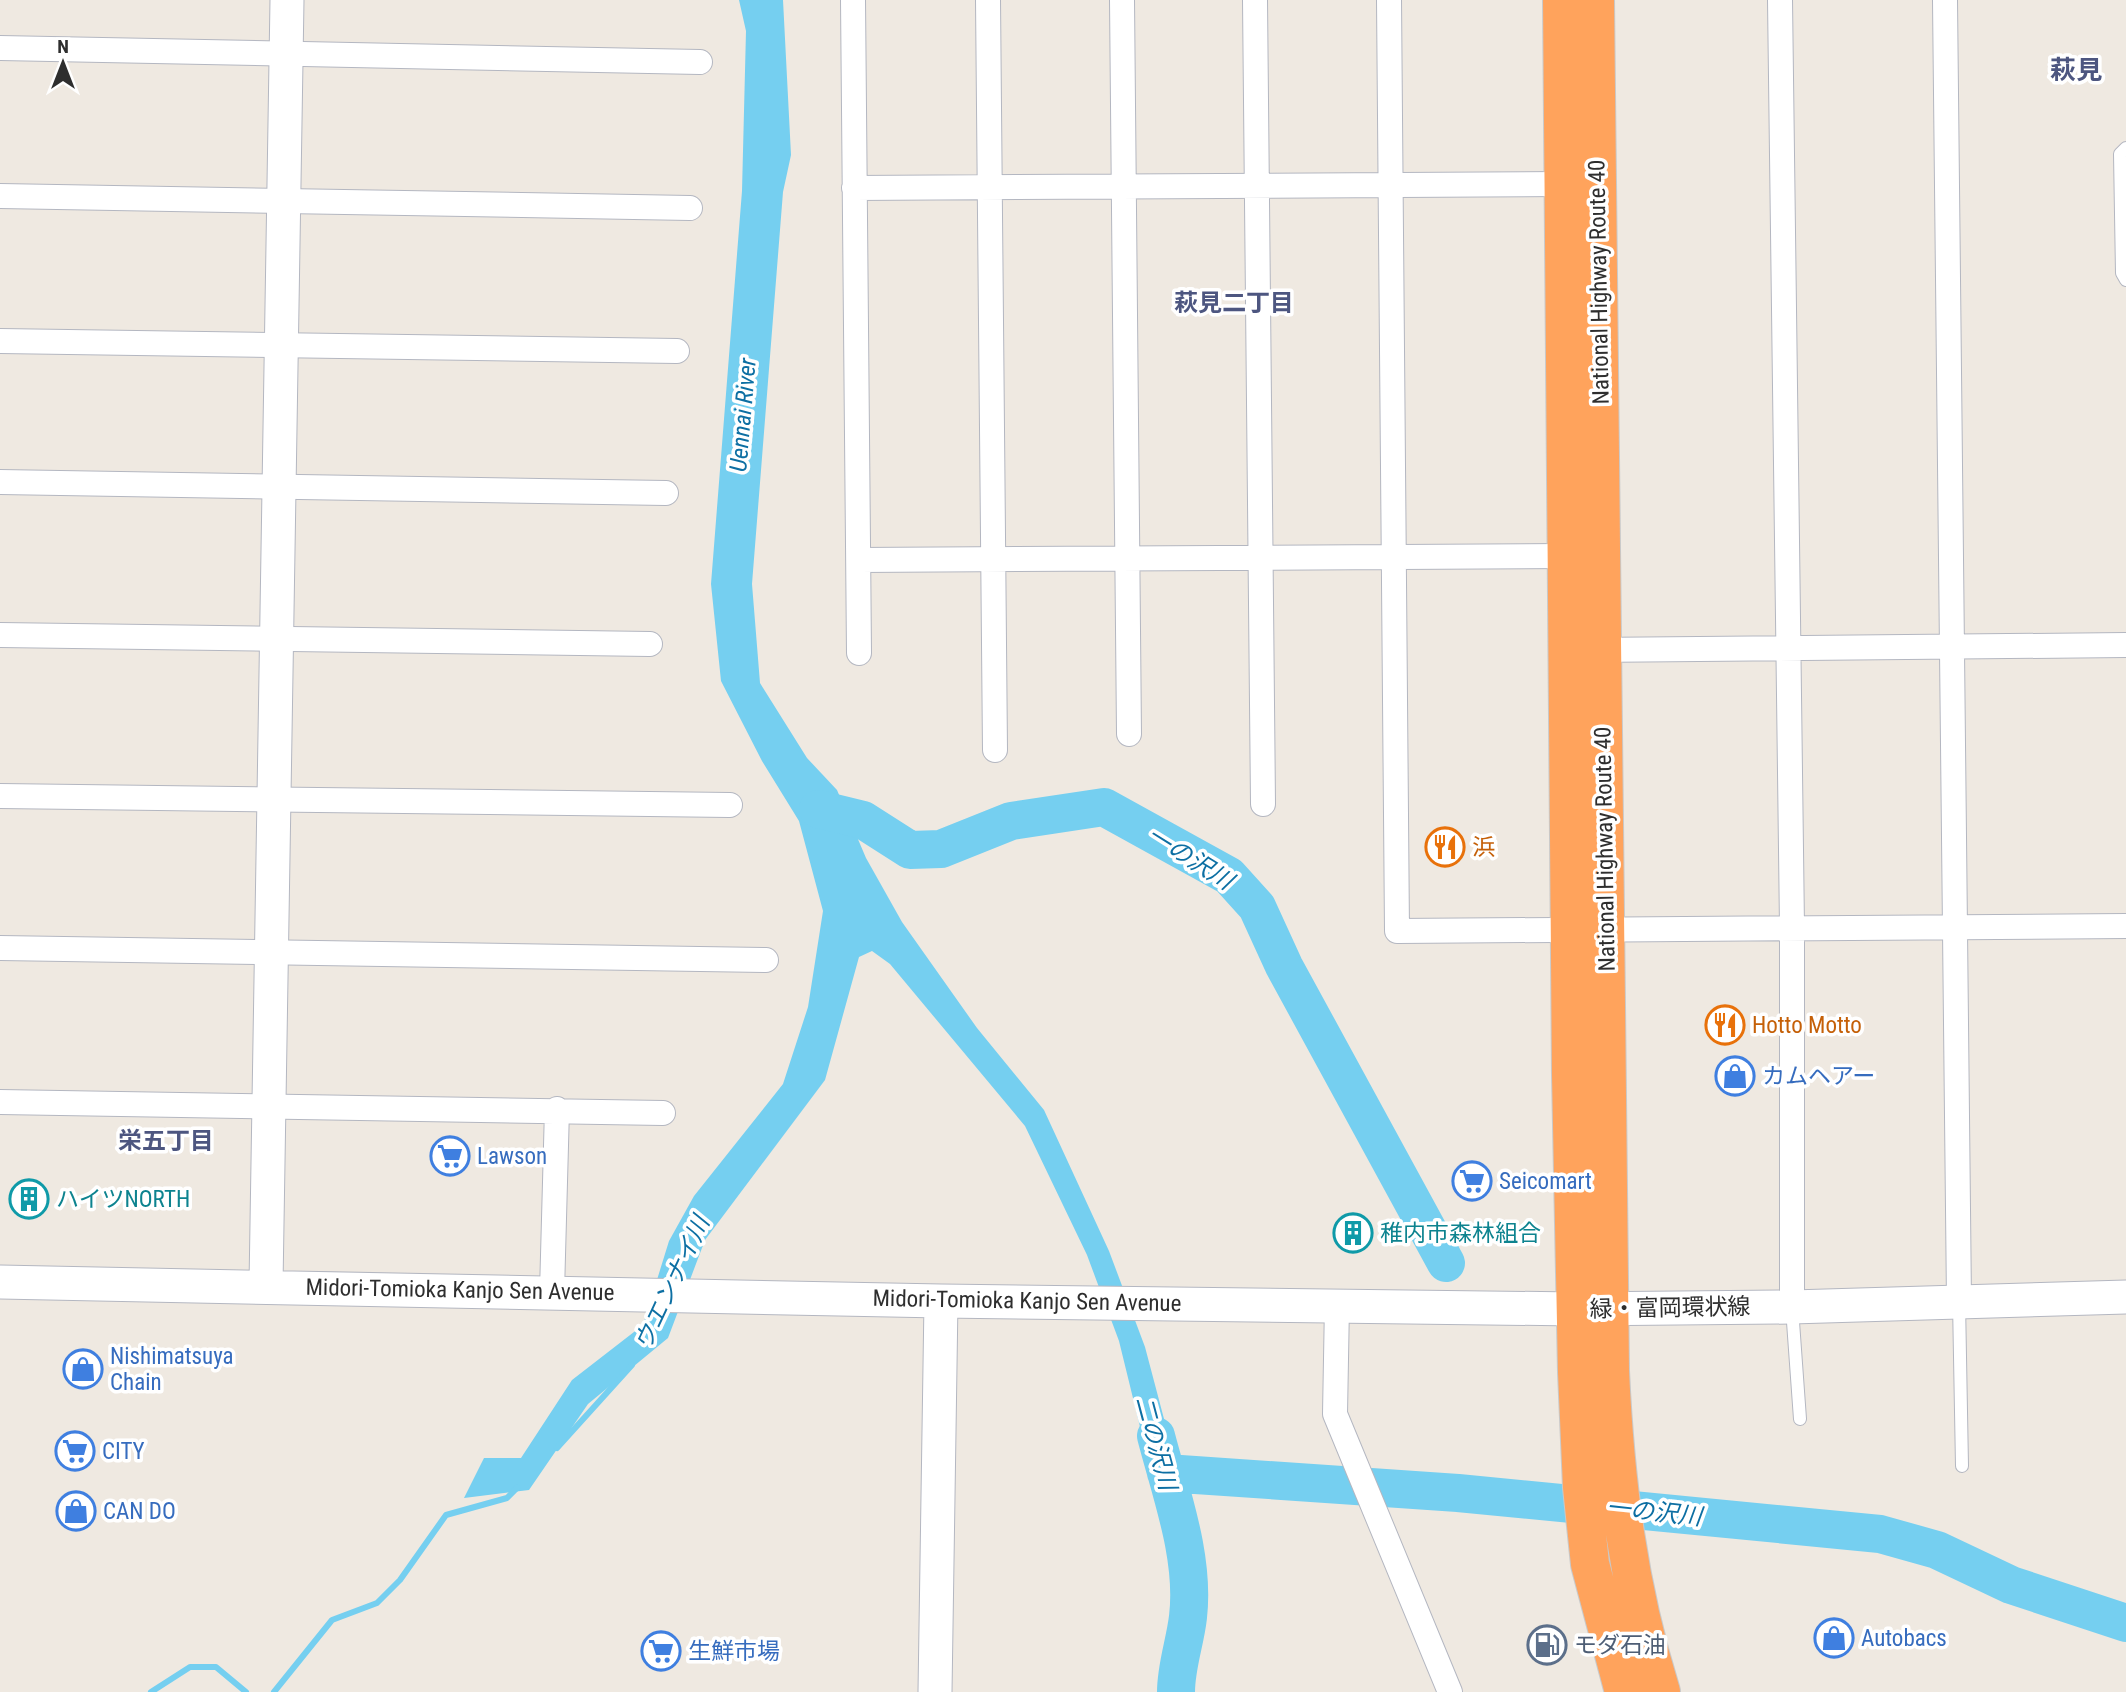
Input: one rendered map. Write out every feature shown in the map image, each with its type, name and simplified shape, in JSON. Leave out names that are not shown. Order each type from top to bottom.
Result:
[{"type":"highway","name":"National Highway Route 40","points":[[1562,0],[1567,556],[1586,650]]},
{"type":"highway","name":"National Highway Route 40","points":[[1595,0],[1586,650],[1592,1309],[1597,1452],[1586,1529],[1600,1611],[1624,1692]]},
{"type":"highway","name":"National Highway Route 40","points":[[1597,1452],[1626,1549],[1633,1589],[1661,1692]]},
{"type":"street","points":[[266,1285],[287,0]]},
{"type":"street","points":[[853,0],[859,653]]},
{"type":"street","points":[[988,0],[995,750]]},
{"type":"street","points":[[1122,0],[1129,734]]},
{"type":"street","points":[[1255,0],[1263,804]]},
{"type":"street","points":[[1389,0],[1397,931],[2126,926]]},
{"type":"street","points":[[1780,0],[1792,927],[1792,1307]]},
{"type":"street","points":[[1945,0],[1959,1301]]},
{"type":"street","points":[[0,48],[700,62]]},
{"type":"street","points":[[854,188],[1562,184]]},
{"type":"street","points":[[0,196],[690,208]]},
{"type":"street","points":[[0,341],[677,351]]},
{"type":"street","points":[[0,482],[666,493]]},
{"type":"street","points":[[859,560],[1567,556]]},
{"type":"street","points":[[0,635],[650,644]]},
{"type":"street","points":[[1586,650],[2126,645]]},
{"type":"street","points":[[0,796],[730,805]]},
{"type":"street","points":[[0,948],[766,960]]},
{"type":"street","points":[[0,1102],[557,1109],[663,1113]]},
{"type":"street","points":[[552,1292],[557,1109]]},
{"type":"street","name":"Midori-Tomioka Kanjo Sen Avenue","points":[[0,1282],[266,1285],[941,1301],[1213,1303]]},
{"type":"street","name":"緑・富岡環状線","points":[[1213,1303],[1592,1309],[1792,1307],[2126,1297]]},
{"type":"street","points":[[935,1692],[941,1301]]},
{"type":"street","points":[[1337,1304],[1335,1414],[1450,1692]]},
{"type":"lane","points":[[2126,149],[2120,154],[2122,273],[2126,281]]},
{"type":"lane","points":[[1959,1301],[1962,1466]]},
{"type":"lane","points":[[1792,1307],[1800,1419]]},
{"type":"water","name":"Uennai River","points":[[739,0],[783,0],[791,155],[783,192],[752,584],[760,683],[807,758],[837,790],[866,858],[902,922],[977,1028],[1044,1110],[1109,1251],[1145,1347],[1182,1487],[1154,1484],[1119,1341],[1087,1255],[1025,1126],[890,964],[872,951],[859,957],[825,1080],[705,1240],[668,1338],[588,1404],[529,1490],[464,1498],[484,1458],[521,1458],[572,1380],[643,1325],[669,1241],[694,1196],[783,1084],[808,1007],[823,911],[799,821],[762,761],[721,681],[711,584],[742,191],[746,31]]},
{"type":"waterway","name":"一の沢川","points":[[818,809],[863,820],[910,850],[941,849],[1011,821],[1104,807],[1229,876],[1257,907],[1284,966],[1446,1263]]},
{"type":"waterway","name":"ウエンナイ川","points":[[557,1448],[632,1365]]},
{"type":"waterway","name":"二の沢川","points":[[1156,1436],[1180,1526],[1188,1572],[1188,1617],[1176,1692]]},
{"type":"waterway","name":"一の沢川","points":[[1166,1473],[1458,1493],[1880,1534],[1937,1550],[2011,1585],[2126,1623]]},
{"type":"waterway","name":"ウエンナイ川","points":[[274,1692],[332,1620],[377,1603],[400,1580],[446,1515],[507,1498],[517,1488]]},
{"type":"waterway","name":"ウエンナイ川","points":[[151,1692],[190,1667],[216,1667],[246,1692]]},
{"type":"place","name":"浜","points":[[1445,847]]},
{"type":"place","name":"Hotto Motto","points":[[1725,1025]]},
{"type":"place","name":"カムヘアー","points":[[1735,1076]]},
{"type":"place","name":"Lawson","points":[[450,1156]]},
{"type":"place","name":"Seicomart","points":[[1472,1181]]},
{"type":"place","name":"ハイツNORTH","points":[[29,1199]]},
{"type":"place","name":"稚内市森林組合","points":[[1353,1233]]},
{"type":"place","name":"Nishimatsuya Chain","points":[[83,1369]]},
{"type":"place","name":"CITY","points":[[75,1451]]},
{"type":"place","name":"CAN DO","points":[[76,1511]]},
{"type":"place","name":"Autobacs","points":[[1834,1638]]},
{"type":"place","name":"モダ石油","points":[[1547,1645]]},
{"type":"place","name":"生鮮市場","points":[[661,1651]]},
{"type":"district","name":"萩見","points":[[2076,70]]},
{"type":"district","name":"萩見二丁目","points":[[1234,303]]},
{"type":"district","name":"栄五丁目","points":[[166,1141]]}]
